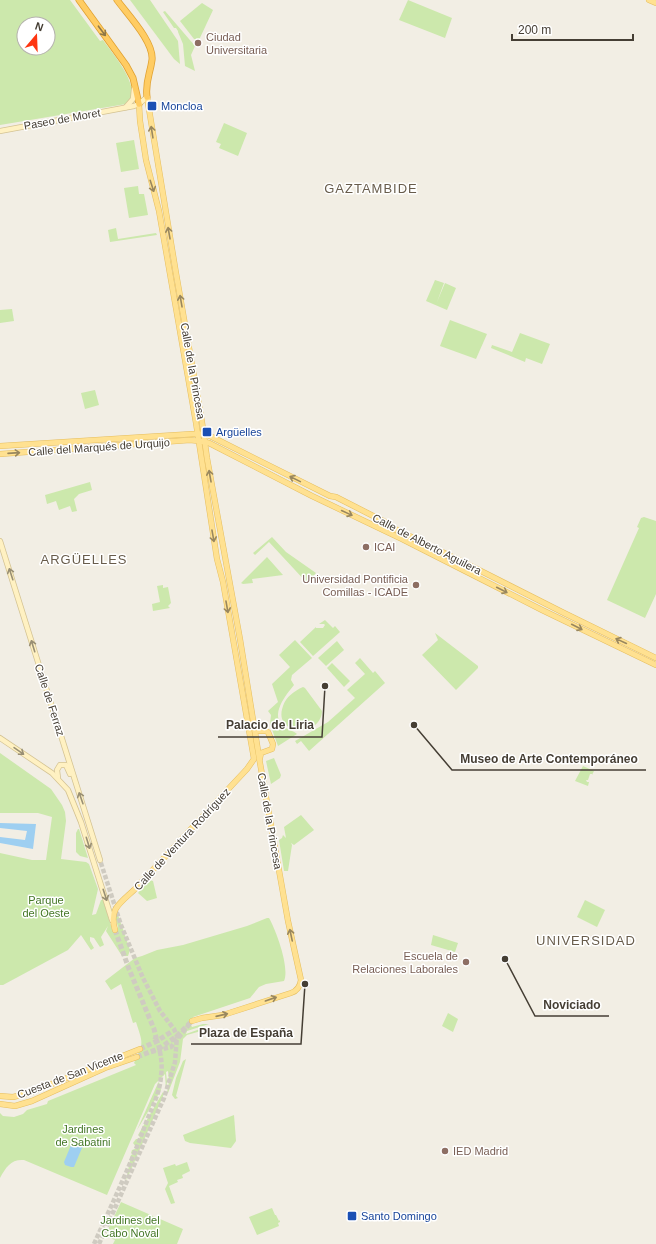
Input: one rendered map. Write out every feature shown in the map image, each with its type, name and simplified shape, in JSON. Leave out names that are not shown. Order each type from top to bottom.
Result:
[{"type":"highway","points":[[79,0],[126,65],[134,85],[138,104]]},
{"type":"highway","name":"Calle de la Princesa","points":[[117,0],[150,45],[152,59],[146,82],[147,97]]},
{"type":"main road","points":[[649,0],[656,3]]},
{"type":"main road","points":[[125,108],[133,99],[134,85]]},
{"type":"main road","points":[[138,104],[147,97]]},
{"type":"main road","name":"Calle de la Princesa","points":[[147,97],[204,434],[252,733],[254,759]]},
{"type":"main road","name":"Calle de la Princesa","points":[[138,104],[146,160],[159,211],[198,434],[216,557],[252,733],[260,763],[286,910],[301,976],[300,985],[297,990],[223,1015],[192,1021]]},
{"type":"main road","name":"Paseo de Moret","points":[[0,130],[125,108],[138,104]]},
{"type":"main road","name":"Calle de Alberto Aguilera","points":[[198,434],[204,434],[387,523],[393,528],[656,658]]},
{"type":"main road","name":"Calle del Marqués de Urquijo","points":[[0,446],[198,434]]},
{"type":"main road","name":"Calle del Marqués de Urquijo","points":[[0,454],[190,440],[199,441]]},
{"type":"main road","name":"Calle de Alberto Aguilera","points":[[199,441],[215,446],[542,610],[656,665]]},
{"type":"main road","name":"Calle de Ferraz","points":[[0,541],[100,860]]},
{"type":"main road","points":[[252,733],[268,732],[273,744],[272,749],[261,753],[260,763]]},
{"type":"main road","points":[[0,738],[52,773],[68,790],[81,822],[115,930]]},
{"type":"main road","name":"Calle de Ventura Rodríguez","points":[[112,920],[113,914],[117,907],[250,766],[254,759]]},
{"type":"main road","points":[[58,778],[58,766],[62,764],[66,765],[75,780]]},
{"type":"main road","name":"Cuesta de San Vicente","points":[[0,1096],[12,1097],[29,1093],[140,1048]]},
{"type":"main road","name":"Cuesta de San Vicente","points":[[0,1104],[14,1106],[32,1100],[137,1056]]},
{"type":"green space","points":[[0,0],[70,0],[100,41],[103,40],[122,66],[132,89],[132,96],[126,104],[0,125]]},
{"type":"green space","points":[[130,0],[150,0],[178,41],[180,64],[174,59]]},
{"type":"green space","points":[[408,0],[452,18],[445,38],[399,20]]},
{"type":"green space","points":[[202,3],[213,10],[199,40],[194,39],[180,21]]},
{"type":"green space","points":[[165,11],[195,46],[191,55],[195,71],[185,66],[183,44],[178,31],[174,28],[163,12]]},
{"type":"green space","points":[[224,123],[247,133],[238,156],[219,148],[221,144],[216,142]]},
{"type":"green space","points":[[134,140],[139,169],[121,172],[116,143]]},
{"type":"green space","points":[[138,186],[139,194],[144,194],[148,215],[129,218],[124,188]]},
{"type":"green space","points":[[116,228],[118,239],[156,233],[157,235],[110,242],[108,230]]},
{"type":"green space","points":[[435,280],[444,283],[437,302],[445,283],[456,288],[447,310],[426,301]]},
{"type":"green space","points":[[12,309],[14,321],[0,323],[0,310]]},
{"type":"green space","points":[[450,320],[487,334],[476,359],[440,346]]},
{"type":"green space","points":[[520,333],[550,344],[542,364],[526,358],[525,362],[491,348],[492,345],[512,352]]},
{"type":"green space","points":[[95,390],[99,405],[85,409],[81,393]]},
{"type":"green space","points":[[90,482],[92,490],[79,494],[74,499],[77,511],[72,512],[70,506],[59,510],[56,501],[47,504],[45,495]]},
{"type":"green space","points":[[644,517],[656,521],[656,594],[645,618],[607,600],[639,528],[637,527],[641,518]]},
{"type":"green space","points":[[272,537],[286,552],[316,573],[307,583],[269,542],[255,555],[253,553]]},
{"type":"green space","points":[[267,557],[283,575],[252,579],[253,583],[241,583]]},
{"type":"green space","points":[[163,585],[163,588],[168,587],[171,603],[168,606],[170,608],[153,611],[152,604],[160,602],[157,586]]},
{"type":"green space","points":[[325,620],[333,628],[335,626],[340,632],[313,656],[300,642],[316,627],[323,628],[325,625],[324,624],[319,624]]},
{"type":"green space","points":[[435,633],[478,666],[478,668],[456,690],[422,655],[438,640]]},
{"type":"green space","points":[[295,640],[312,658],[292,675],[291,680],[294,685],[283,700],[278,711],[278,717],[284,727],[297,734],[278,746],[270,724],[271,715],[268,711],[278,702],[272,684],[290,667],[279,655]]},
{"type":"green space","points":[[337,641],[344,650],[326,666],[318,658]]},
{"type":"green space","points":[[360,658],[373,673],[375,671],[385,683],[309,751],[301,741],[297,744],[295,741],[328,722],[355,698],[347,690],[365,674],[355,663]]},
{"type":"green space","points":[[332,663],[350,681],[344,687],[327,668]]},
{"type":"green space","points":[[303,687],[322,711],[320,720],[314,726],[298,730],[290,728],[284,723],[281,716],[283,706],[288,697]]},
{"type":"green space","name":"Parque del Oeste","points":[[0,753],[51,789],[62,805],[65,812],[66,821],[61,859],[86,862],[89,864],[98,889],[92,915],[96,914],[101,900],[103,900],[112,929],[117,930],[118,927],[115,916],[117,912],[130,950],[128,956],[122,956],[106,931],[108,926],[101,937],[104,945],[100,947],[94,938],[90,937],[90,941],[94,948],[91,950],[81,935],[68,950],[3,985],[0,985],[0,853],[32,860],[46,860],[52,817],[38,813],[0,813]]},
{"type":"green space","points":[[274,758],[281,775],[280,778],[271,784],[266,761]]},
{"type":"green space","points":[[583,766],[594,771],[592,775],[590,774],[588,780],[586,780],[589,782],[588,786],[575,781]]},
{"type":"green space","points":[[301,815],[314,830],[294,845],[291,843],[292,845],[288,871],[284,871],[279,840],[283,835],[286,838],[284,827]]},
{"type":"green space","points":[[78,829],[88,858],[80,856],[76,852],[76,833]]},
{"type":"green space","points":[[149,880],[153,881],[157,898],[147,901],[138,893]]},
{"type":"green space","points":[[585,900],[605,910],[597,927],[577,917]]},
{"type":"green space","name":"Jardines de Sabatini","points":[[269,918],[272,924],[284,959],[284,981],[266,984],[259,987],[250,998],[193,1017],[192,1027],[209,1024],[187,1031],[186,1034],[200,1029],[201,1031],[187,1035],[183,1039],[180,1062],[168,1093],[168,1071],[166,1072],[166,1090],[165,1074],[155,1084],[107,1195],[24,1160],[19,1160],[9,1164],[0,1178],[0,1113],[3,1116],[14,1117],[23,1114],[27,1110],[47,1104],[48,1101],[136,1065],[134,1063],[140,1051],[141,1039],[136,1022],[133,1023],[121,984],[111,990],[105,981],[135,958],[157,950],[183,945],[247,926]]},
{"type":"green space","points":[[433,935],[458,943],[455,952],[431,945]]},
{"type":"green space","points":[[448,1013],[458,1019],[453,1032],[442,1026]]},
{"type":"green space","points":[[186,1059],[176,1096],[178,1098],[175,1099],[172,1095],[176,1078],[183,1061]]},
{"type":"green space","points":[[159,1082],[161,1090],[137,1130],[158,1083]]},
{"type":"green space","points":[[163,1092],[164,1094],[126,1181],[131,1155],[133,1154],[131,1153],[136,1147],[133,1143],[136,1139],[139,1139],[140,1137],[138,1135]]},
{"type":"green space","points":[[234,1115],[236,1141],[231,1148],[190,1143],[185,1141],[183,1135]]},
{"type":"green space","points":[[187,1162],[190,1171],[182,1175],[183,1178],[177,1180],[178,1182],[169,1186],[175,1203],[171,1204],[165,1189],[168,1183],[163,1168],[175,1164],[176,1166]]},
{"type":"green space","name":"Jardines del Cabo Noval","points":[[121,1202],[183,1229],[177,1244],[113,1244],[115,1240],[105,1236]]},
{"type":"green space","points":[[272,1208],[279,1221],[280,1220],[278,1223],[279,1226],[257,1235],[249,1217]]},
{"type":"water","points":[[0,823],[36,824],[33,849],[0,843],[0,837],[25,840],[27,831],[0,828]]},
{"type":"water","points":[[74,1138],[83,1140],[84,1143],[74,1167],[71,1167],[65,1165],[64,1162]]},
{"type":"tunnel","points":[[99,1244],[164,1098],[175,1062],[177,1036],[174,1029],[160,1011],[143,978],[121,925],[100,860]]},
{"type":"tunnel","points":[[115,930],[129,969],[154,1029],[156,1037],[154,1042]]},
{"type":"tunnel","points":[[151,1052],[171,1047],[192,1021]]},
{"type":"tunnel","points":[[137,1057],[160,1048],[177,1036],[192,1021]]},
{"type":"tunnel","points":[[140,1049],[171,1032]]},
{"type":"tunnel","points":[[94,1244],[128,1169],[157,1094],[162,1066],[156,1037]]},
{"type":"place","name":"Ciudad Universitaria","points":[[198,43]]},
{"type":"place","name":"Moncloa","points":[[152,106]]},
{"type":"place","name":"Argüelles","points":[[207,432]]},
{"type":"place","name":"ICAI","points":[[366,547]]},
{"type":"place","name":"Universidad Pontificia Comillas - ICADE","points":[[416,585]]},
{"type":"place","name":"Palacio de Liria","points":[[325,686]]},
{"type":"place","name":"Museo de Arte Contemporáneo","points":[[414,725]]},
{"type":"place","name":"Noviciado","points":[[505,959]]},
{"type":"place","name":"Escuela de Relaciones Laborales","points":[[466,962]]},
{"type":"place","name":"Plaza de España","points":[[305,984]]},
{"type":"place","name":"IED Madrid","points":[[445,1151]]},
{"type":"place","name":"Santo Domingo","points":[[352,1216]]},
{"type":"district","name":"GAZTAMBIDE","points":[[371,188]]},
{"type":"district","name":"ARGÜELLES","points":[[84,559]]},
{"type":"district","name":"UNIVERSIDAD","points":[[586,940]]}]
